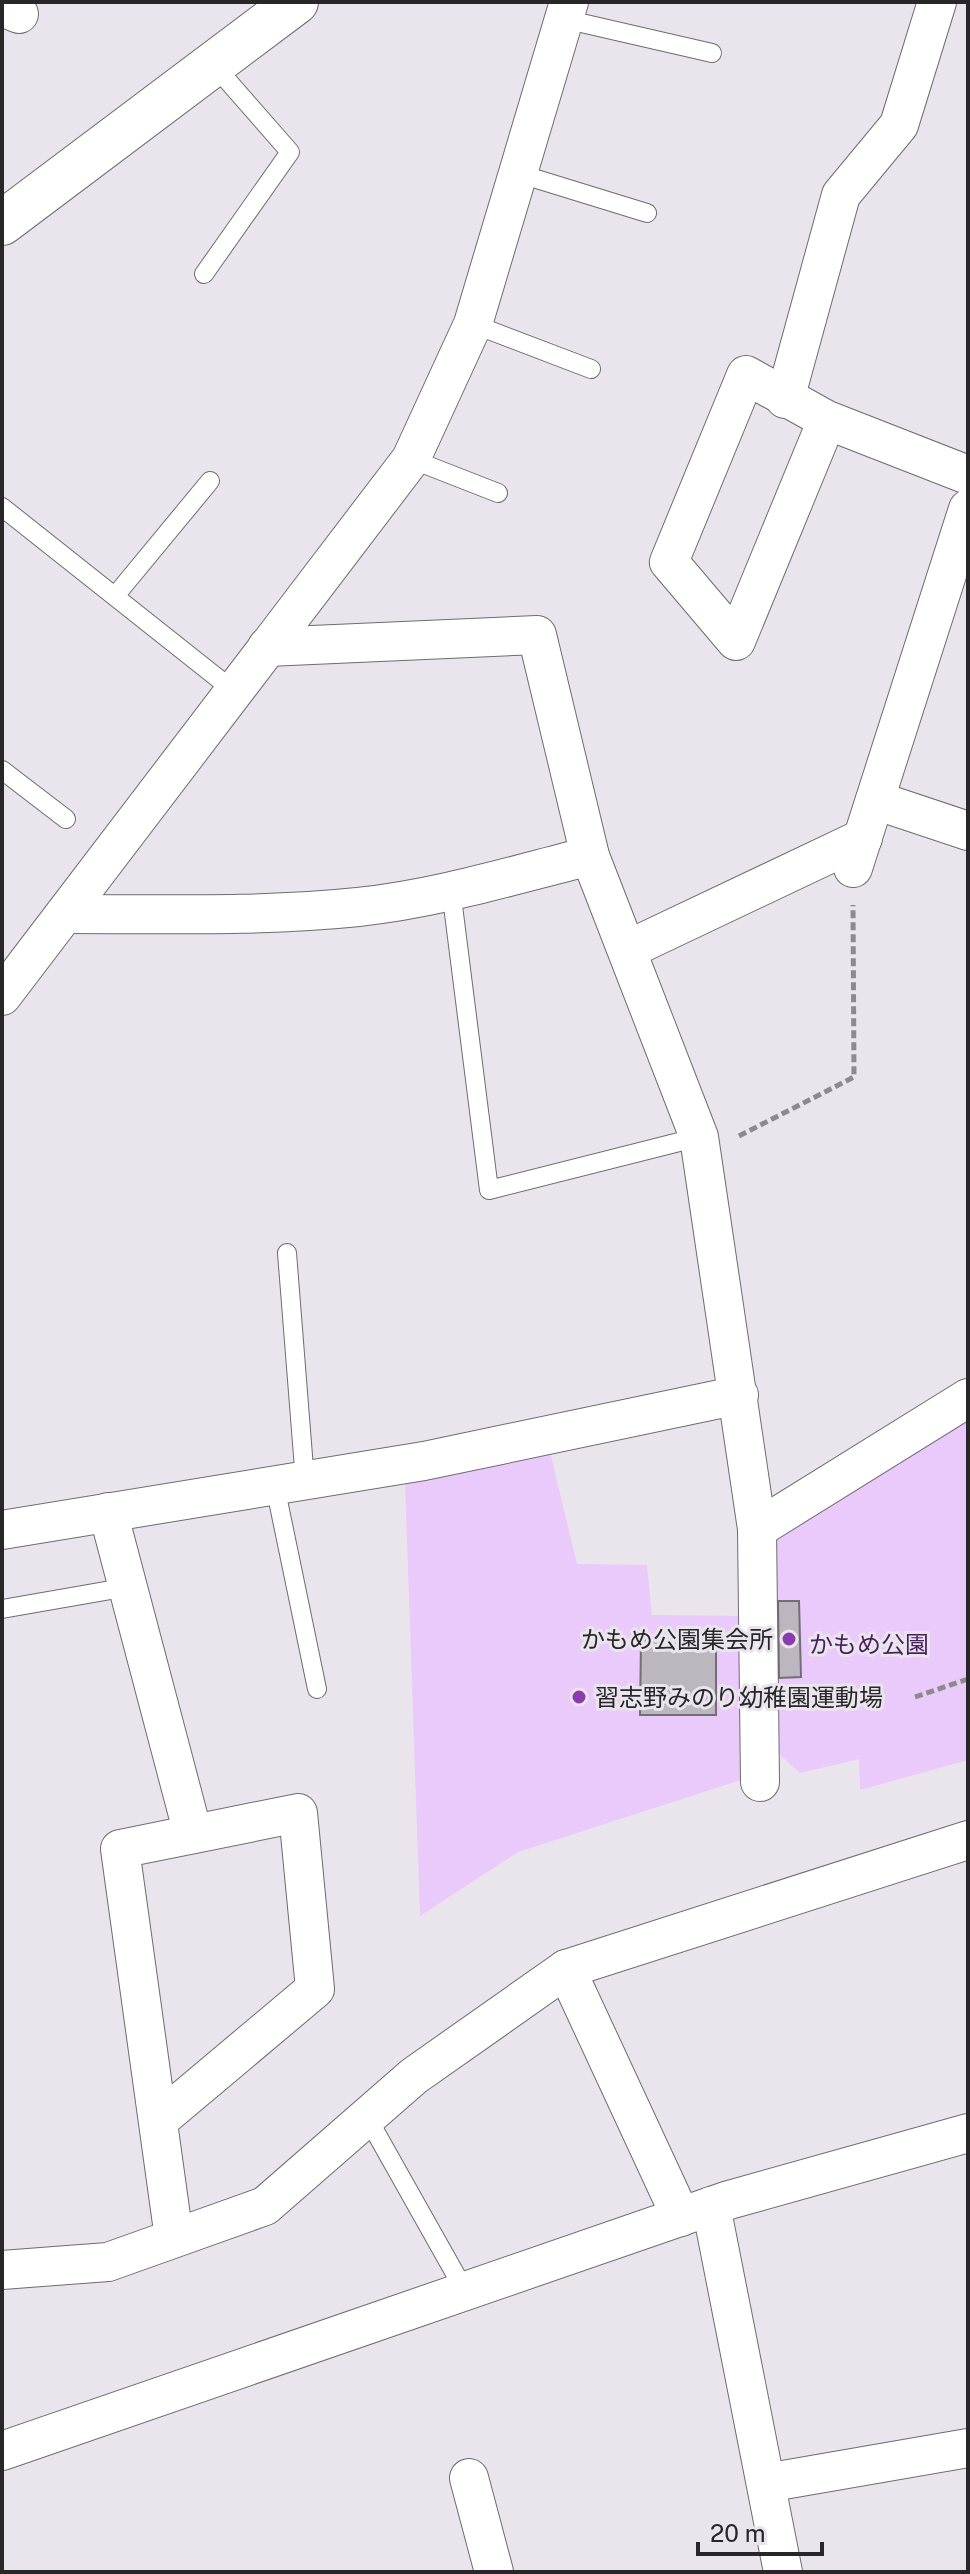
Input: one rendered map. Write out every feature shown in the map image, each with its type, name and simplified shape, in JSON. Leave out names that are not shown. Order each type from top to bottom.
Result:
[{"type":"street","points":[[2,223],[296,2]]},
{"type":"street","points":[[785,399],[841,195],[899,125],[937,2]]},
{"type":"street","points":[[2,996],[411,459],[473,324],[566,10]]},
{"type":"street","points":[[827,420],[736,641],[669,562],[746,375],[827,420],[968,475]]},
{"type":"street","points":[[629,949],[858,853],[968,509]]},
{"type":"street","points":[[267,647],[537,635],[590,856],[629,949],[701,1146],[757,1529],[760,1782]]},
{"type":"street","points":[[875,800],[968,831]]},
{"type":"street","points":[[67,914],[196,914],[359,907],[451,890],[590,856]]},
{"type":"street","points":[[2,1530],[424,1461],[739,1395]]},
{"type":"street","points":[[757,1529],[968,1398]]},
{"type":"street","points":[[108,1512],[193,1834]]},
{"type":"street","points":[[158,2121],[315,1989],[298,1813],[120,1849],[174,2238]]},
{"type":"street","points":[[2,2270],[108,2262],[265,2206],[414,2076],[566,1969],[968,1840]]},
{"type":"street","points":[[566,1969],[696,2212],[766,2483],[783,2572]]},
{"type":"street","points":[[2,2451],[696,2212],[967,2139]]},
{"type":"street","points":[[766,2483],[968,2448]]},
{"type":"street","points":[[469,2478],[494,2572]]},
{"type":"lane","points":[[566,10],[712,53]]},
{"type":"lane","points":[[204,274],[290,152],[213,64]]},
{"type":"lane","points":[[517,173],[647,213]]},
{"type":"lane","points":[[473,324],[591,369]]},
{"type":"lane","points":[[411,459],[498,493]]},
{"type":"lane","points":[[115,596],[210,481]]},
{"type":"lane","points":[[2,507],[234,691]]},
{"type":"lane","points":[[2,770],[66,819]]},
{"type":"lane","points":[[451,890],[489,1190],[701,1146]]},
{"type":"lane","points":[[287,1253],[290,1483],[317,1689]]},
{"type":"lane","points":[[2,1609],[128,1587]]},
{"type":"lane","points":[[367,2117],[466,2293]]},
{"type":"path","points":[[701,1146],[854,1077],[858,853]]},
{"type":"path","points":[[915,1697],[968,1679]]},
{"type":"green space","name":"かもめ公園","points":[[968,1416],[968,1760],[860,1790],[859,1759],[800,1773],[770,1746],[770,1542]]},
{"type":"green space","name":"習志野みのり幼稚園運動場","points":[[550,1452],[577,1564],[647,1565],[652,1615],[746,1616],[747,1778],[518,1852],[420,1916],[405,1482]]},
{"type":"building","name":"かもめ公園集会所","points":[[778,1601],[799,1601],[801,1677],[779,1678]]},
{"type":"building","points":[[716,1639],[716,1715],[640,1715],[641,1640]]},
{"type":"place","name":"かもめ公園集会所","points":[[789,1639]]},
{"type":"place","name":"習志野みのり幼稚園運動場","points":[[579,1697]]}]
